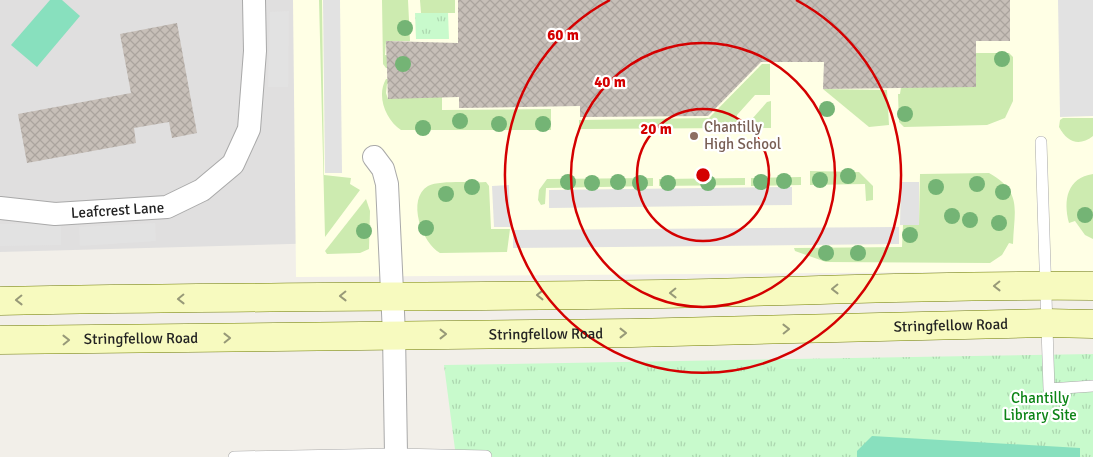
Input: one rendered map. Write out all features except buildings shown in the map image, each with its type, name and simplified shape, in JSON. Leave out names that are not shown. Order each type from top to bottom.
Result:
[{"type":"main road","points":[[0,301],[392,295],[589,295],[1093,286]]},
{"type":"main road","name":"Stringfellow Road","points":[[0,340],[394,334],[632,333],[1046,323],[1093,324]]},
{"type":"street","name":"Leafcrest Lane","points":[[0,208],[54,214],[167,207],[202,190],[233,164],[249,129],[256,51],[254,0]]},
{"type":"street","points":[[374,157],[383,169],[388,184],[394,334],[396,454]]},
{"type":"lane","points":[[1042,142],[1049,389],[1093,386]]},
{"type":"lane","points":[[234,457],[396,454],[486,456]]},
{"type":"shaded area","points":[[0,0],[319,0],[325,243],[0,252]]},
{"type":"shaded area","name":"Chantilly High School","points":[[293,0],[1093,0],[1093,271],[296,277]]},
{"type":"shaded area","points":[[323,0],[340,0],[342,173],[325,173]]},
{"type":"shaded area","points":[[1058,0],[1093,0],[1093,116],[1060,117]]},
{"type":"shaded area","points":[[289,11],[288,87],[268,87],[270,12]]},
{"type":"shaded area","points":[[901,182],[919,182],[919,225],[900,225]]},
{"type":"shaded area","points":[[509,185],[510,227],[494,227],[492,186]]},
{"type":"shaded area","points":[[792,187],[792,205],[549,208],[549,190]]},
{"type":"shaded area","points":[[61,223],[61,245],[0,246],[0,224]]},
{"type":"shaded area","points":[[155,223],[156,241],[80,246],[79,227]]},
{"type":"shaded area","points":[[899,227],[899,244],[513,248],[513,230]]},
{"type":"green space","points":[[50,0],[62,0],[80,16],[37,67],[11,45]]},
{"type":"green space","points":[[319,0],[322,0],[324,175],[351,178],[350,184],[360,190],[325,237]]},
{"type":"green space","points":[[382,0],[408,0],[410,41],[386,41],[385,55],[413,56],[413,69],[386,68],[383,64]]},
{"type":"green space","points":[[420,0],[455,0],[455,13],[421,13]]},
{"type":"green space","points":[[415,13],[448,13],[449,39],[416,39]]},
{"type":"green space","points":[[976,53],[1009,53],[1013,57],[1013,101],[1005,118],[987,125],[904,127],[899,122],[898,94],[900,94],[901,87],[976,87]]},
{"type":"green space","points":[[762,64],[770,64],[770,95],[755,95],[737,115],[737,128],[579,129],[579,120],[709,118]]},
{"type":"green space","points":[[401,78],[402,83],[387,84],[386,93],[388,99],[442,83],[442,110],[551,109],[551,130],[401,130],[387,114],[382,100],[382,93],[386,79]]},
{"type":"green space","points":[[823,89],[887,90],[889,125],[869,127]]},
{"type":"green space","points":[[771,101],[771,128],[744,128],[767,102]]},
{"type":"green space","points":[[1063,118],[1093,118],[1093,136],[1078,142],[1070,139],[1059,127],[1060,120]]},
{"type":"green space","points":[[810,171],[859,172],[873,186],[873,200],[866,201],[865,184],[810,185]]},
{"type":"green space","points":[[989,173],[1007,187],[1012,195],[1015,212],[1013,244],[1009,243],[1002,255],[990,263],[826,262],[795,251],[794,248],[902,247],[903,225],[919,225],[920,174]]},
{"type":"green space","points":[[1093,174],[1093,239],[1085,235],[1075,221],[1069,223],[1067,198],[1072,185],[1077,180]]},
{"type":"green space","points":[[801,177],[801,185],[751,186],[751,178]]},
{"type":"green space","points":[[653,178],[653,186],[546,188],[545,204],[541,205],[538,200],[539,190],[547,179]]},
{"type":"green space","points":[[745,178],[745,185],[659,186],[659,179]]},
{"type":"green space","points":[[486,182],[489,186],[491,229],[510,229],[507,252],[440,253],[433,248],[422,231],[419,221],[417,210],[421,192],[428,186],[440,183]]},
{"type":"green space","points":[[366,199],[370,211],[369,249],[360,253],[327,254],[325,251]]},
{"type":"green space","name":"Chantilly Library Site","points":[[1093,354],[1093,457],[456,457],[444,365]]},
{"type":"green space","points":[[872,436],[1080,448],[1080,457],[857,457],[857,451]]},
{"type":"place","name":"Chantilly High School","points":[[694,136]]}]
